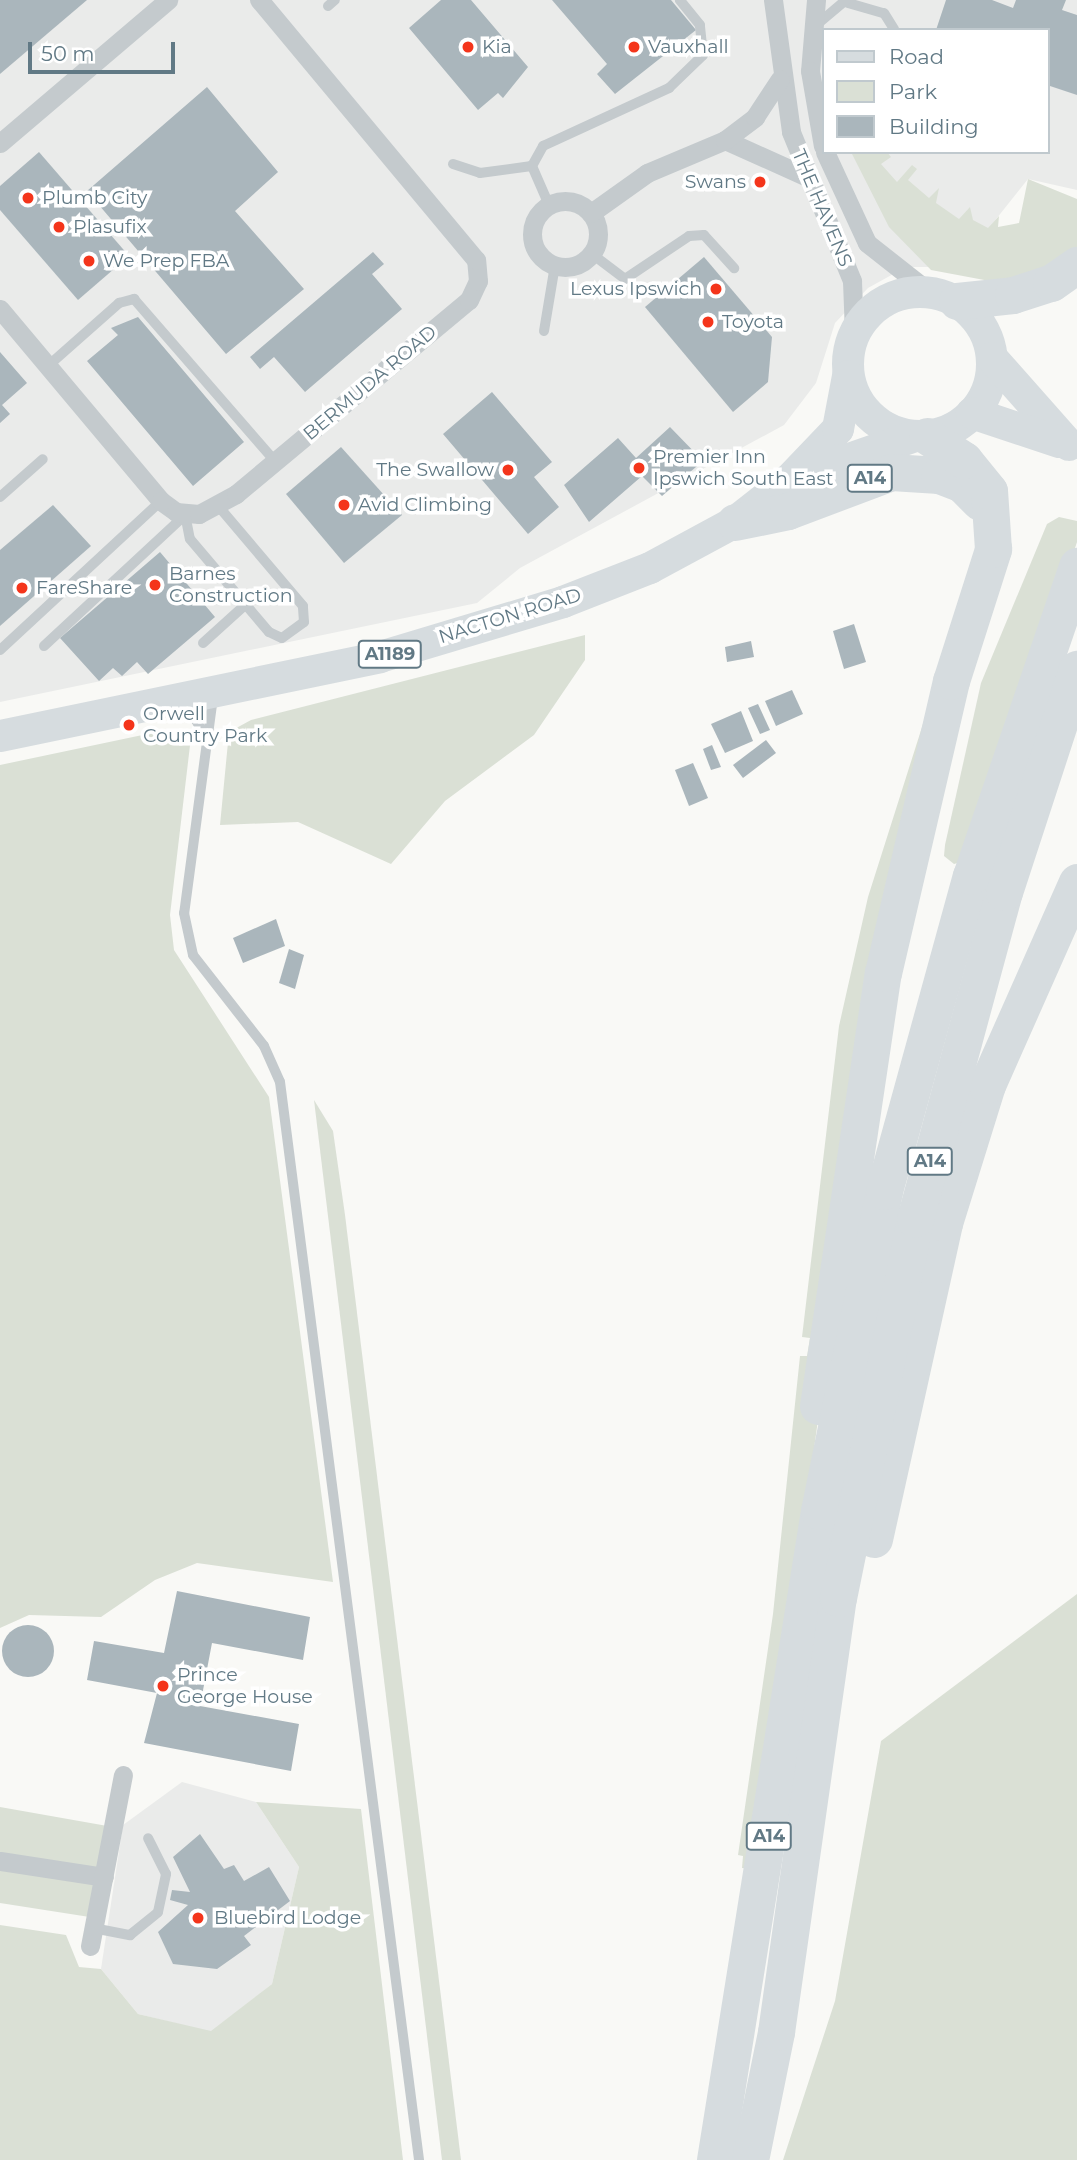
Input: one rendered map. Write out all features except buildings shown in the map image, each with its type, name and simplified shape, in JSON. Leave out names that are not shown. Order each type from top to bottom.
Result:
[{"type":"highway","points":[[942,296],[1013,295],[1051,283],[1077,265]]},
{"type":"highway","name":"A14","points":[[819,1511],[815,1425],[883,973],[951,681],[993,549],[989,491],[978,473],[921,436]]},
{"type":"highway","name":"A14","points":[[735,522],[788,511],[870,478],[915,471],[962,484],[992,520]]},
{"type":"highway","name":"A14","points":[[715,2160],[819,1511],[884,1191],[971,876],[1077,566]]},
{"type":"highway","name":"A14","points":[[750,2160],[776,2032],[830,1665],[915,1219],[1004,892],[1077,669]]},
{"type":"highway","name":"A14","points":[[830,1665],[861,1597],[944,1223],[983,1097],[1077,882]]},
{"type":"main road","points":[[942,296],[984,329],[992,358],[987,391],[972,414],[921,436],[870,417],[848,376],[854,333],[885,300],[942,296]]},
{"type":"main road","points":[[992,358],[1073,445]]},
{"type":"main road","name":"NACTON ROAD","points":[[0,736],[380,657],[563,602],[650,568],[735,522],[790,479],[838,429],[848,376]]},
{"type":"main road","points":[[972,414],[1073,445]]},
{"type":"main road","name":"NACTON ROAD","points":[[790,479],[921,436]]},
{"type":"street","points":[[0,143],[168,0]]},
{"type":"street","name":"BERMUDA ROAD","points":[[186,514],[219,508],[469,300],[478,281],[476,260],[259,0]]},
{"type":"street","name":"THE HAVENS","points":[[773,0],[780,79],[805,176],[852,281],[854,333]]},
{"type":"street","name":"THE HAVENS","points":[[816,0],[811,29],[810,71],[822,140]]},
{"type":"street","points":[[591,213],[647,173],[725,140],[755,117],[780,79]]},
{"type":"street","points":[[725,140],[805,176]]},
{"type":"street","name":"THE HAVENS","points":[[826,154],[867,243],[942,296]]},
{"type":"street","points":[[576,202],[591,213],[598,233],[592,254],[575,265],[555,265],[533,242],[535,221],[549,205],[576,202]]},
{"type":"street","points":[[0,309],[162,501],[186,514]]},
{"type":"street","points":[[92,1937],[123,1774]]},
{"type":"street","points":[[0,1861],[104,1877]]},
{"type":"lane","points":[[532,166],[543,146],[605,114],[669,88],[703,55],[700,24],[680,0]]},
{"type":"lane","points":[[811,29],[847,1],[884,13],[893,28]]},
{"type":"lane","points":[[453,164],[480,173],[532,166]]},
{"type":"lane","points":[[532,166],[549,205]]},
{"type":"lane","points":[[592,254],[625,279],[689,236],[704,235],[734,268]]},
{"type":"lane","points":[[544,331],[555,265]]},
{"type":"lane","points":[[49,365],[119,303],[134,299],[275,461]]},
{"type":"lane","points":[[0,497],[43,459]]},
{"type":"lane","points":[[0,650],[162,501]]},
{"type":"lane","points":[[186,514],[190,539],[277,638],[298,629],[306,615],[219,508]]},
{"type":"lane","points":[[44,646],[186,514]]},
{"type":"lane","points":[[203,643],[246,605]]},
{"type":"lane","points":[[199,696],[204,735],[184,913],[193,955],[264,1046],[280,1082],[419,2160]]},
{"type":"lane","points":[[199,696],[204,735]]},
{"type":"lane","points":[[92,1937],[130,1935],[158,1912],[166,1874],[148,1838]]},
{"type":"shaded area","points":[[0,0],[1077,0],[1077,190],[1028,179],[958,267],[906,267],[868,288],[835,323],[816,383],[784,425],[520,568],[477,603],[0,702]]},
{"type":"shaded area","name":"Bluebird Lodge","points":[[182,1782],[256,1802],[299,1867],[272,1984],[211,2032],[138,2014],[101,1969],[123,1825]]},
{"type":"green space","points":[[852,154],[889,154],[891,157],[881,164],[897,182],[912,165],[917,169],[908,180],[929,198],[939,188],[936,203],[959,219],[970,207],[973,220],[988,228],[999,216],[998,227],[1019,223],[1028,179],[1077,199],[1077,262],[995,282],[931,270],[889,227]]},
{"type":"green space","points":[[1059,517],[1077,521],[1077,542],[971,859],[954,864],[944,856],[945,845],[981,683],[1047,524]]},
{"type":"green space","points":[[585,635],[585,660],[534,735],[445,801],[391,864],[298,822],[220,825],[229,732],[251,720]]},
{"type":"green space","points":[[950,639],[820,1405],[757,1869],[742,1868],[743,1856],[738,1855],[773,1614],[800,1356],[807,1356],[810,1338],[802,1337],[839,1026],[868,897]]},
{"type":"green space","points":[[171,729],[191,737],[170,915],[174,950],[269,1097],[333,1582],[197,1563],[155,1580],[101,1617],[29,1615],[0,1628],[0,765]]},
{"type":"green space","points":[[314,1100],[333,1131],[345,1215],[461,2160],[442,2160]]},
{"type":"green space","points":[[1077,1594],[1077,2160],[783,2160],[835,2001],[881,1741]]},
{"type":"green space","points":[[256,1802],[361,1809],[403,2160],[0,2160],[0,1925],[66,1935],[79,1967],[101,1969],[138,2014],[211,2031],[272,1984],[299,1867]]},
{"type":"green space","points":[[0,1807],[113,1827],[96,1918],[0,1903]]},
{"type":"place","name":"Kia","points":[[468,47]]},
{"type":"place","name":"Vauxhall","points":[[634,47]]},
{"type":"place","name":"Swans","points":[[760,182]]},
{"type":"place","name":"Plumb City","points":[[28,198]]},
{"type":"place","name":"Plasufix","points":[[59,227]]},
{"type":"place","name":"We Prep FBA","points":[[89,261]]},
{"type":"place","name":"Lexus Ipswich","points":[[716,289]]},
{"type":"place","name":"Toyota","points":[[708,322]]},
{"type":"place","name":"Premier Inn Ipswich South East","points":[[639,468]]},
{"type":"place","name":"The Swallow","points":[[508,470]]},
{"type":"place","name":"Avid Climbing","points":[[344,505]]},
{"type":"place","name":"Barnes Construction","points":[[155,585]]},
{"type":"place","name":"FareShare","points":[[22,588]]},
{"type":"place","name":"Orwell Country Park","points":[[129,725]]},
{"type":"place","name":"Prince George House","points":[[163,1686]]},
{"type":"place","name":"Bluebird Lodge","points":[[198,1918]]}]
